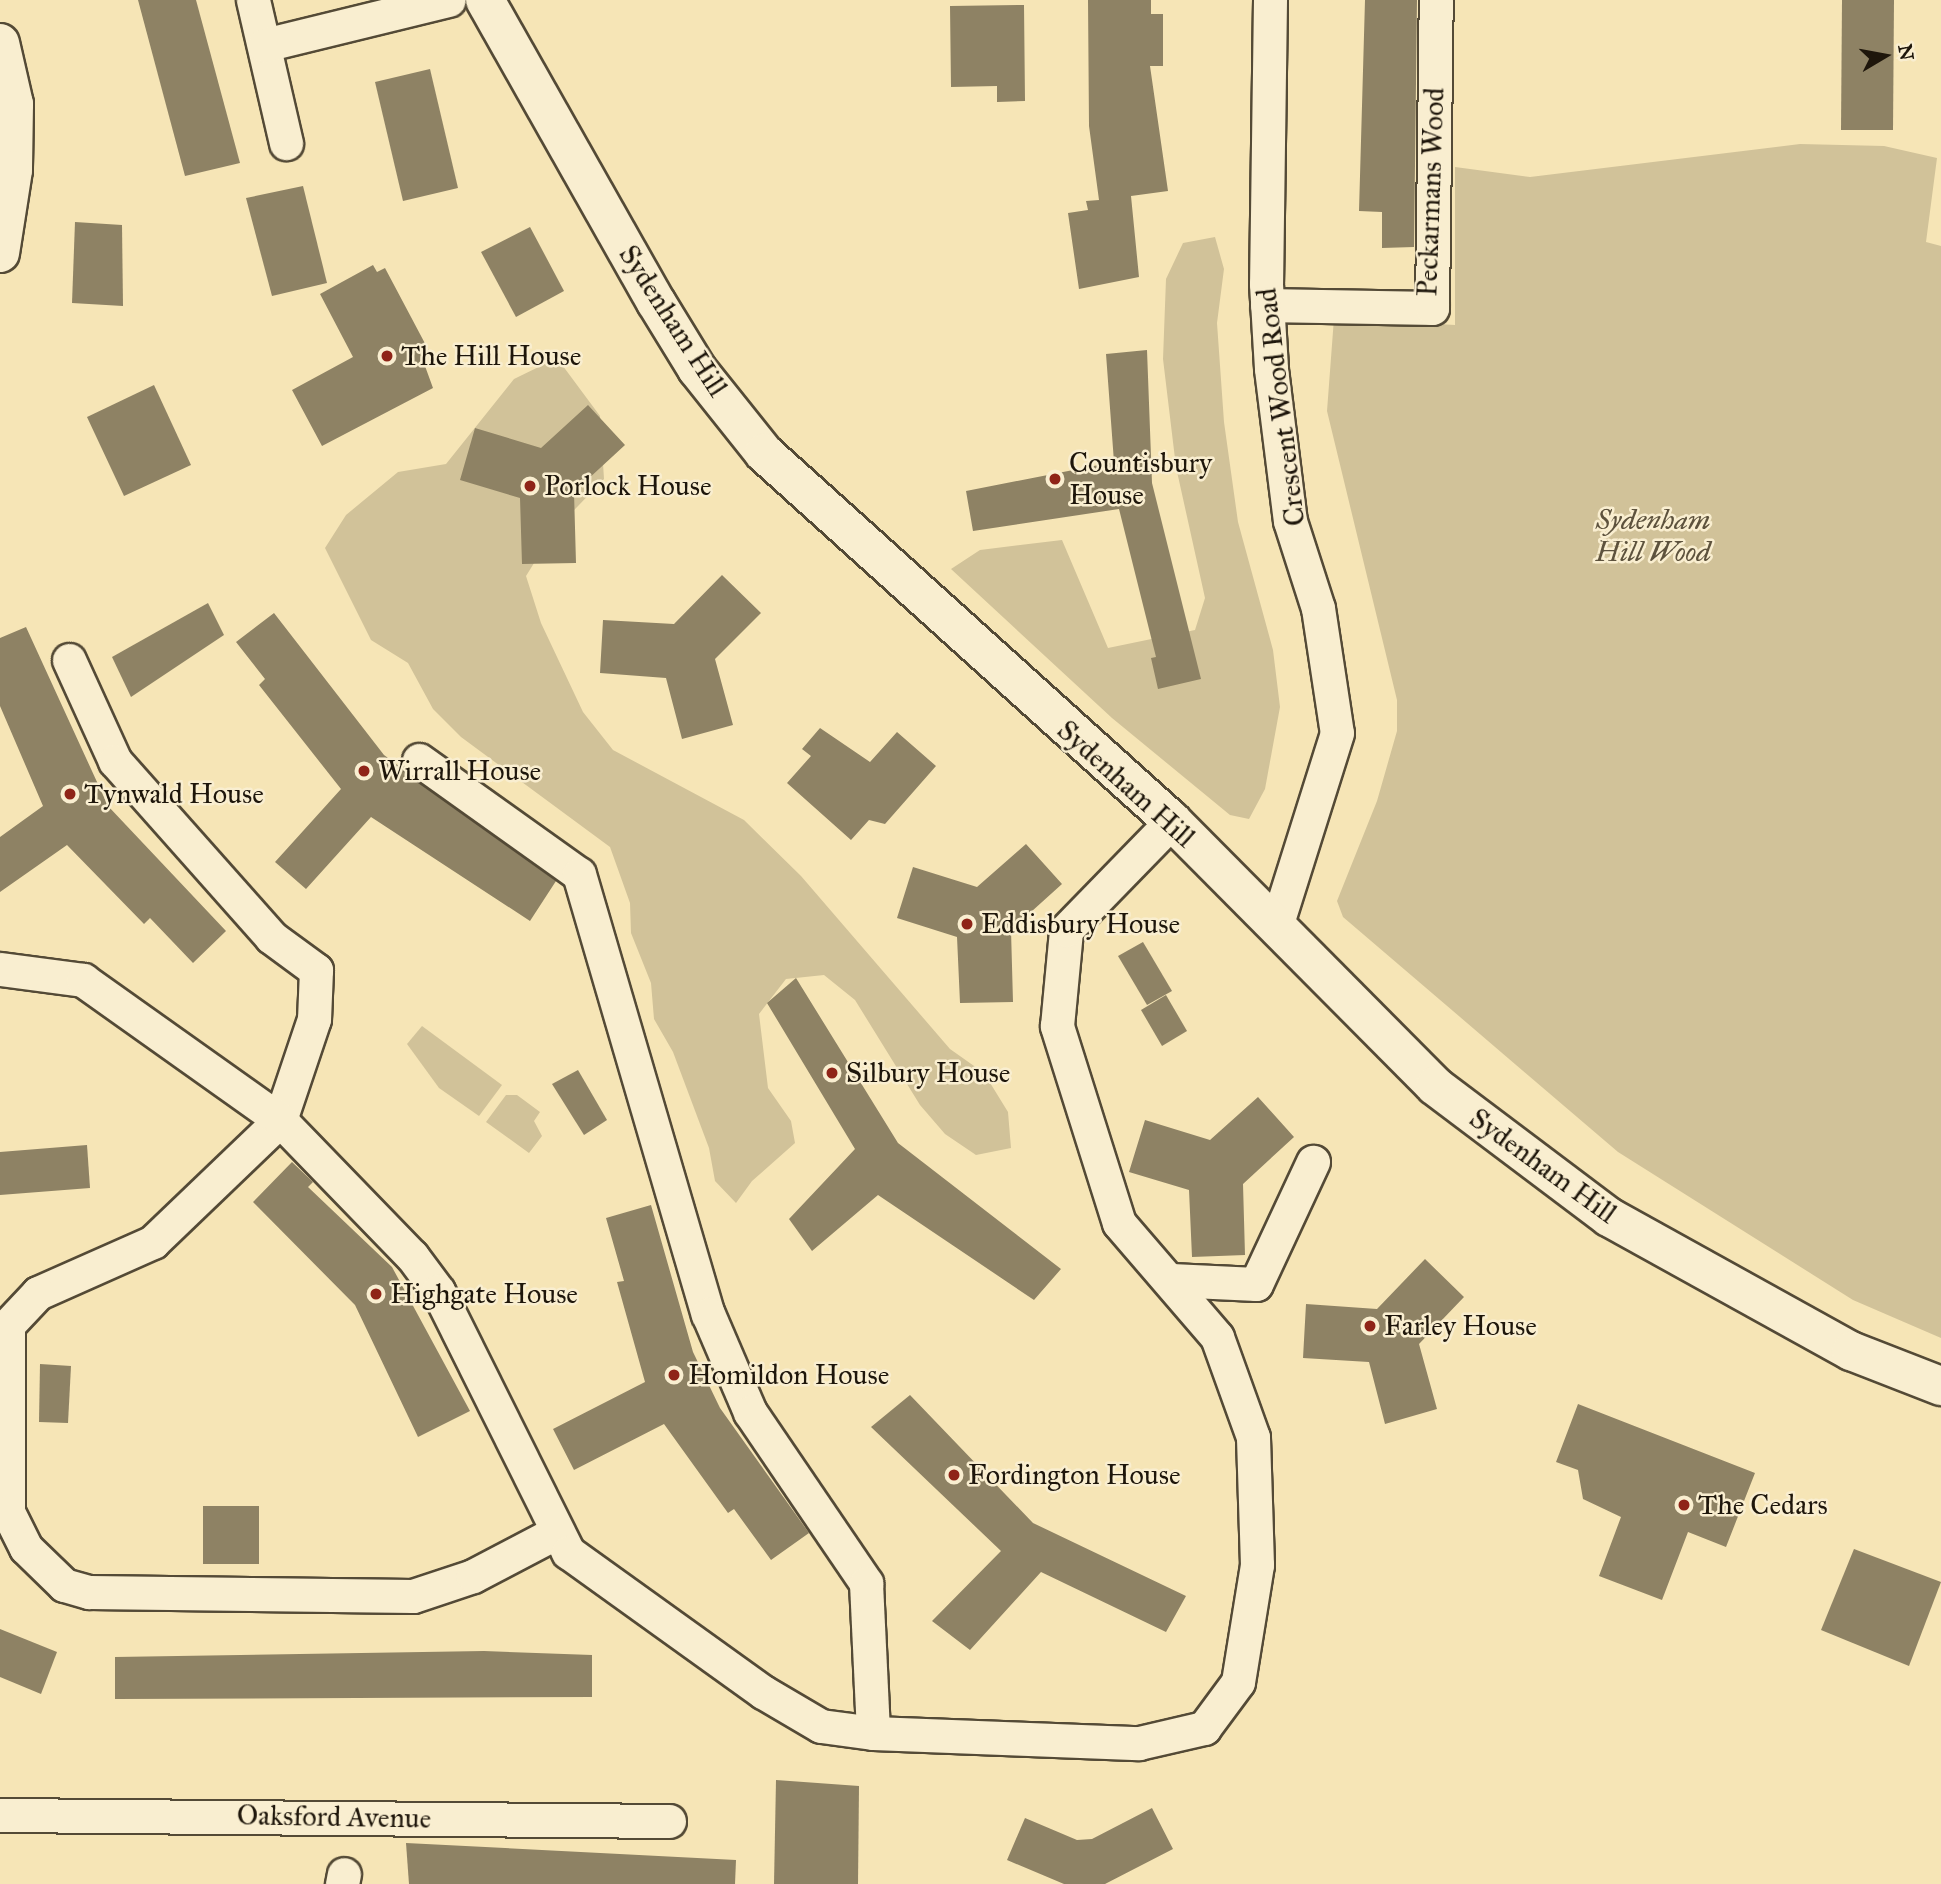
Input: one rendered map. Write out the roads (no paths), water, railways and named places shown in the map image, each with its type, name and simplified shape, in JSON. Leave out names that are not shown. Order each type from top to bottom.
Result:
[{"type":"street","points":[[253,0],[286,144]]},
{"type":"street","points":[[264,45],[449,0]]},
{"type":"street","name":"Sydenham Hill","points":[[485,0],[656,302],[697,369],[764,453],[1171,821],[1435,1086],[1609,1217],[1851,1351],[1941,1386]]},
{"type":"street","name":"Crescent Wood Road","points":[[1270,0],[1267,305],[1290,521],[1318,608],[1337,733],[1276,927]]},
{"type":"street","name":"Peckarmans Wood","points":[[1267,305],[1432,308],[1436,0]]},
{"type":"street","points":[[0,43],[14,104],[13,170],[0,253]]},
{"type":"street","points":[[69,660],[115,761],[271,937],[316,970],[314,1019],[280,1120],[153,1242],[38,1293],[8,1325],[8,1512],[26,1548],[64,1585],[89,1592],[413,1596],[473,1576],[555,1533]]},
{"type":"street","points":[[419,760],[579,874],[708,1314],[750,1412],[866,1583],[873,1733]]},
{"type":"street","points":[[0,970],[83,980],[280,1120],[412,1256],[438,1291],[555,1533],[568,1552],[793,1713],[821,1726],[873,1733],[1139,1743],[1204,1728],[1238,1682],[1257,1565],[1253,1437],[1217,1337],[1171,1280],[1118,1223],[1057,1026],[1066,930],[1171,821]]},
{"type":"street","points":[[1171,1280],[1256,1284],[1313,1162]]},
{"type":"street","name":"Oaksford Avenue","points":[[0,1815],[669,1821]]},
{"type":"place","name":"The Hill House","points":[[387,356]]},
{"type":"place","name":"Countisbury House","points":[[1055,479]]},
{"type":"place","name":"Porlock House","points":[[530,486]]},
{"type":"place","name":"Wirrall House","points":[[364,771]]},
{"type":"place","name":"Tynwald House","points":[[70,794]]},
{"type":"place","name":"Eddisbury House","points":[[967,924]]},
{"type":"place","name":"Silbury House","points":[[832,1073]]},
{"type":"place","name":"Highgate House","points":[[376,1294]]},
{"type":"place","name":"Farley House","points":[[1370,1326]]},
{"type":"place","name":"Homildon House","points":[[674,1375]]},
{"type":"place","name":"Fordington House","points":[[954,1475]]},
{"type":"place","name":"The Cedars","points":[[1684,1505]]},
{"type":"park label","name":"Sydenham Hill Wood","points":[[1653,536]]}]
